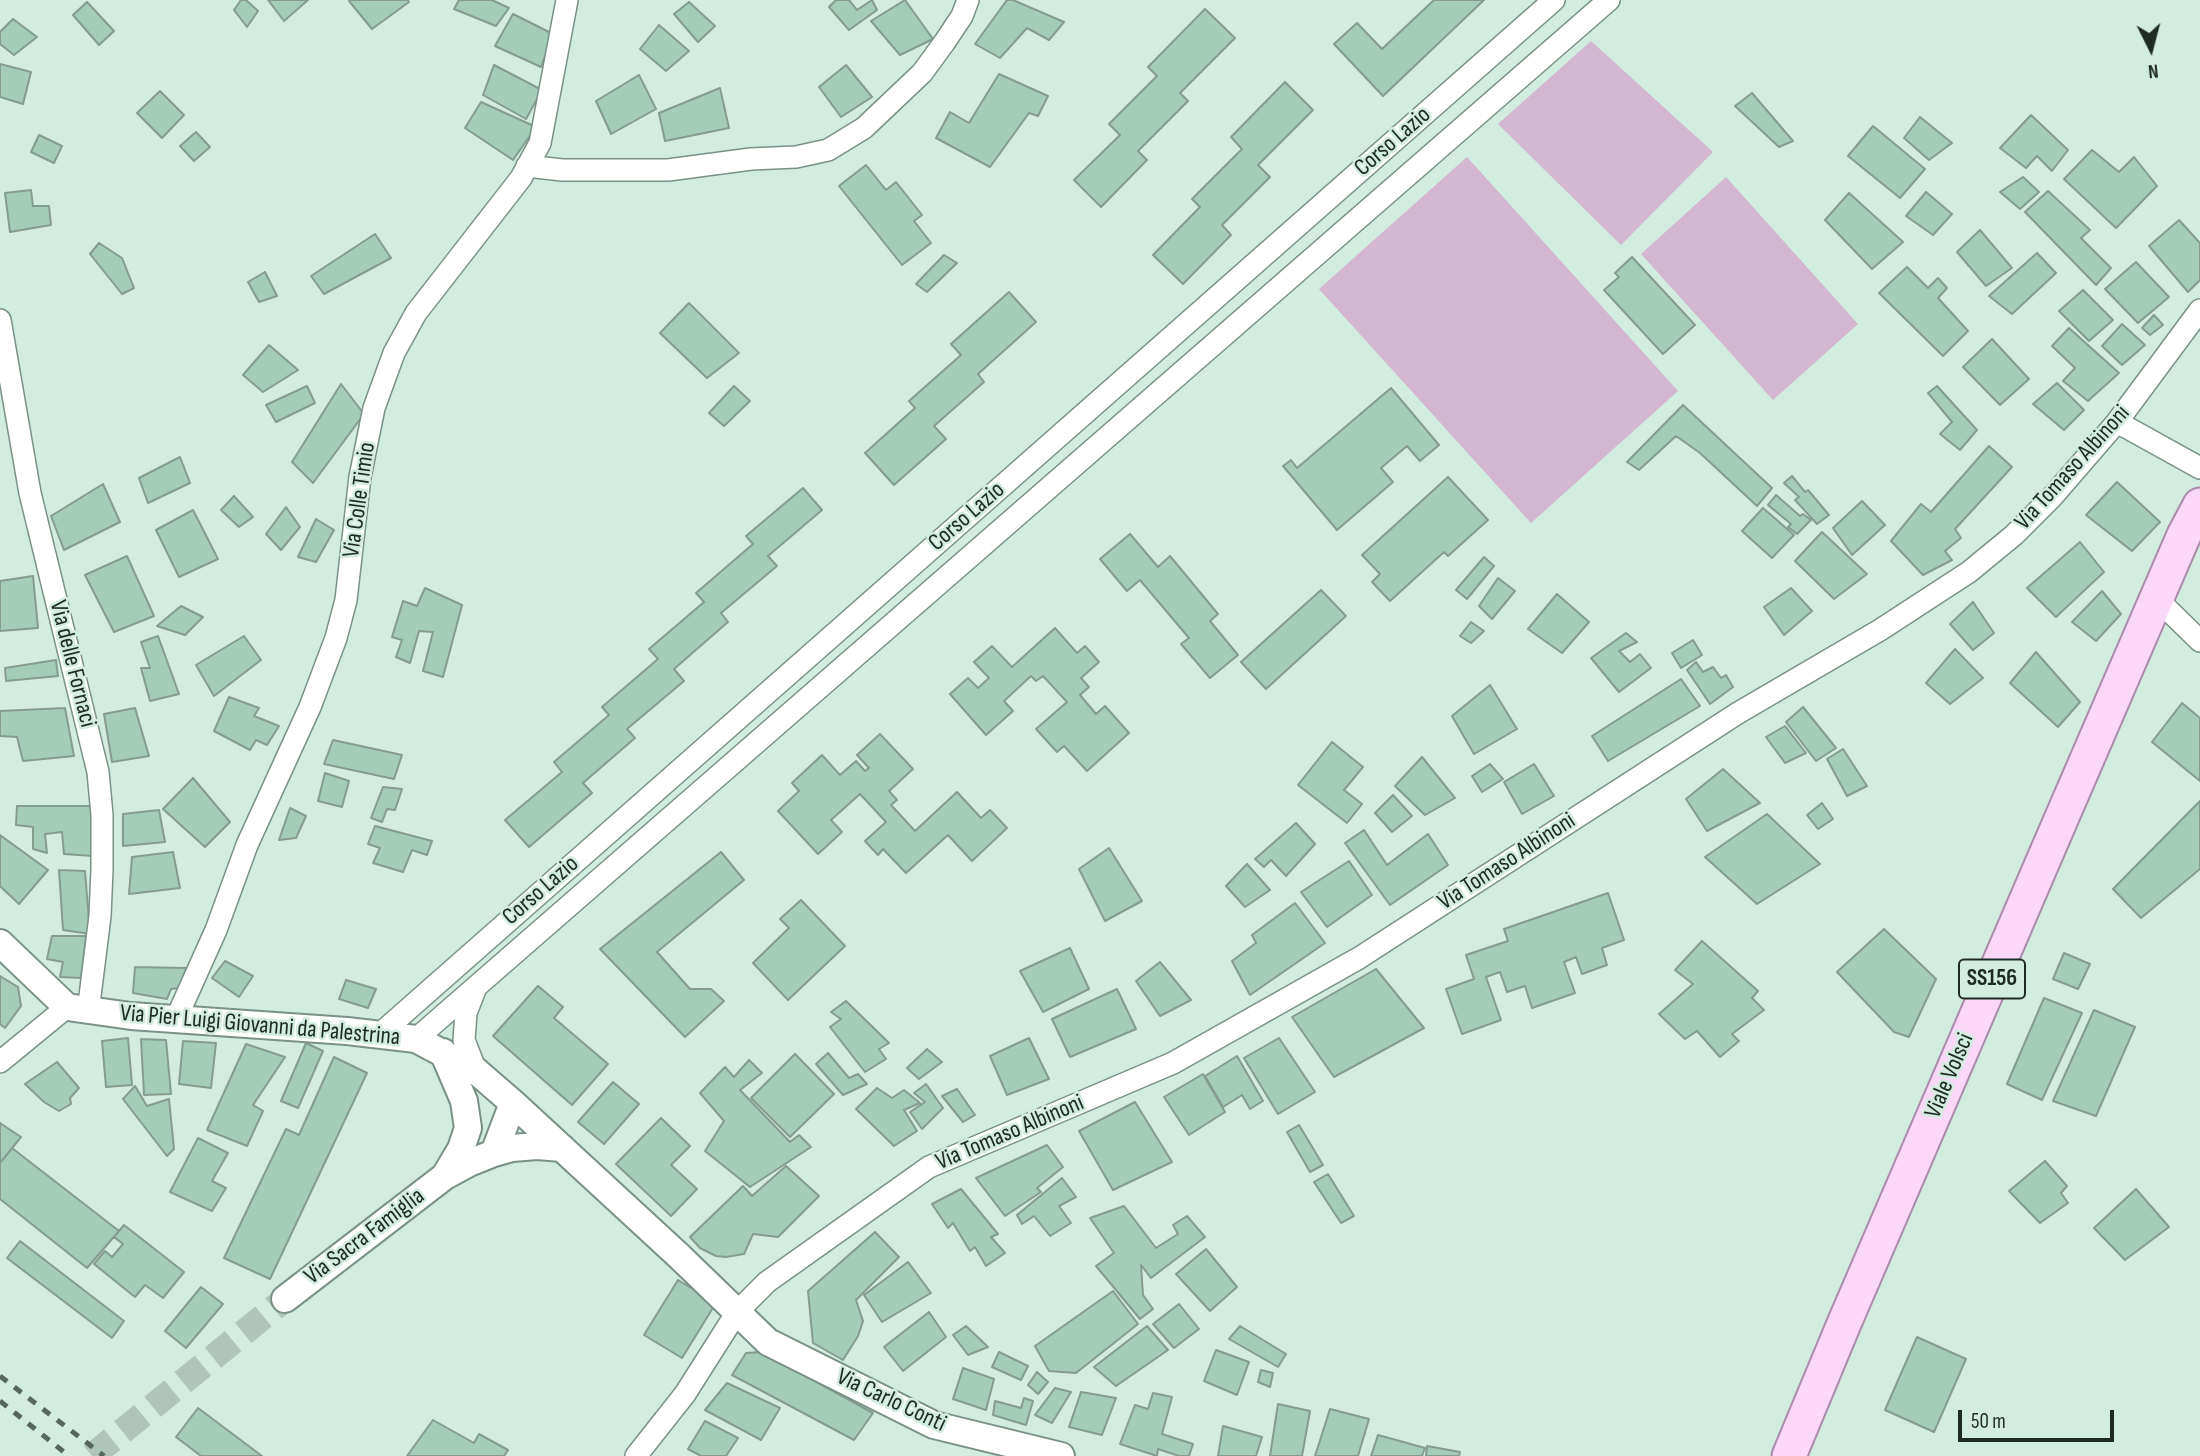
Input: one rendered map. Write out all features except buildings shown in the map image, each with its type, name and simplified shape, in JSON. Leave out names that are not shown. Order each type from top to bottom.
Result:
[{"type":"main road","name":"Viale Volsci","points":[[1789,1456],[2156,598],[2183,536],[2200,505]]},
{"type":"street","name":"Via Colle Timio","points":[[177,1019],[216,930],[247,845],[310,707],[336,638],[346,600],[362,465],[374,408],[394,353],[416,313],[485,226],[540,143],[567,0]]},
{"type":"street","points":[[527,166],[562,170],[668,170],[796,157],[828,150],[864,128],[922,73],[962,16],[968,0]]},
{"type":"street","name":"Corso Lazio","points":[[380,1034],[1554,0]]},
{"type":"street","name":"Corso Lazio","points":[[416,1039],[1609,0]]},
{"type":"street","name":"Via Tomaso Albinoni","points":[[636,1456],[685,1394],[737,1312],[766,1282],[929,1167],[1173,1063],[1359,958],[1719,725],[1880,630],[1969,572],[2014,535],[2053,496],[2117,422],[2200,310]]},
{"type":"street","name":"Via delle Fornaci","points":[[0,320],[30,493],[97,772],[102,815],[100,916],[78,1009]]},
{"type":"street","points":[[2117,422],[2200,468]]},
{"type":"street","points":[[2156,598],[2200,641]]},
{"type":"street","points":[[0,943],[78,1009],[0,1062]]},
{"type":"street","name":"Corso Lazio","points":[[476,1071],[464,1040],[466,1013],[478,985]]},
{"type":"street","name":"Via Pier Luigi Giovanni da Palestrina","points":[[78,1009],[416,1039],[476,1071],[737,1312]]},
{"type":"street","points":[[443,1052],[464,1101],[468,1128],[461,1149],[445,1176]]},
{"type":"street","points":[[468,1128],[489,1112],[513,1103]]},
{"type":"street","points":[[494,1153],[513,1103]]},
{"type":"street","points":[[445,1176],[494,1153],[537,1146],[562,1148]]},
{"type":"street","name":"Via Sacra Famiglia","points":[[285,1298],[445,1176]]},
{"type":"street","name":"Via Carlo Conti","points":[[737,1312],[768,1342],[934,1425],[1060,1456]]},
{"type":"shaded area","points":[[1591,41],[1713,152],[1621,245],[1498,124]]},
{"type":"shaded area","points":[[1467,157],[1678,391],[1531,523],[1319,289]]},
{"type":"shaded area","points":[[1726,177],[1858,324],[1773,400],[1641,254]]},
{"type":"tunnel","points":[[92,1456],[285,1299]]},
{"type":"railway","points":[[0,1376],[104,1456]]},
{"type":"railway","points":[[0,1401],[69,1456]]}]
